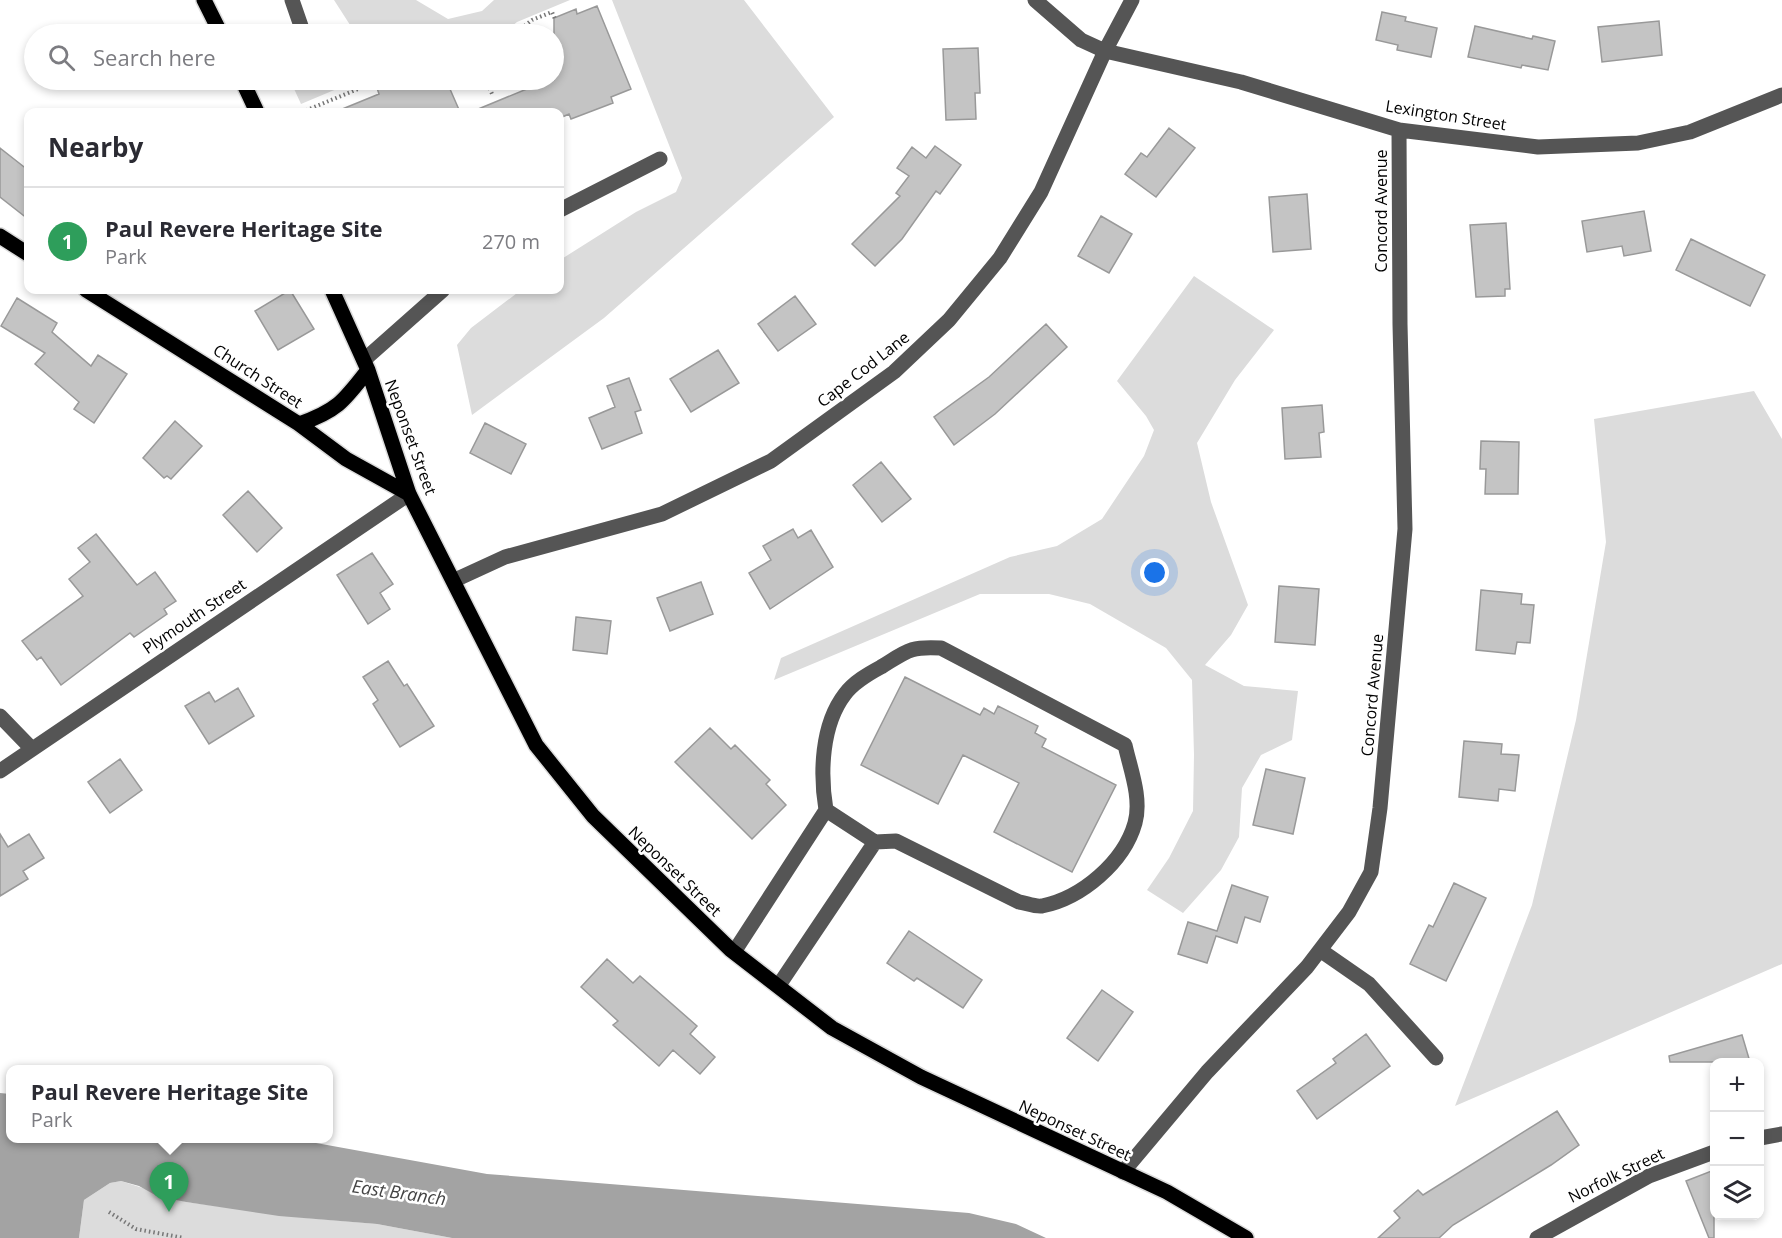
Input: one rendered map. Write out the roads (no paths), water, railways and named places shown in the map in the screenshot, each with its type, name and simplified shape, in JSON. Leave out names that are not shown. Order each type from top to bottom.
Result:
[{"type":"main road","points":[[204,0],[216,24]]},
{"type":"main road","points":[[247,90],[255,108]]},
{"type":"main road","points":[[0,236],[24,251]]},
{"type":"main road","name":"Church Street","points":[[92,294],[299,424],[346,459],[409,494]]},
{"type":"main road","name":"Neponset Street","points":[[334,294],[366,365],[409,494],[455,580],[536,745],[593,816],[734,952],[832,1028],[921,1077],[1167,1192],[1246,1238]]},
{"type":"main road","points":[[299,424],[327,415],[341,404],[366,365]]},
{"type":"street","points":[[292,0],[300,24]]},
{"type":"street","name":"Lexington Street","points":[[1035,0],[1082,40],[1105,51],[1241,82],[1399,130],[1538,147],[1638,143],[1690,132],[1780,101]]},
{"type":"street","name":"Cape Cod Lane","points":[[455,580],[505,557],[672,509],[771,461],[894,372],[949,320],[1000,258],[1041,192],[1105,51],[1132,0]]},
{"type":"street","name":"Concord Avenue","points":[[1123,1172],[1207,1072],[1307,967],[1348,912],[1371,872],[1380,808],[1406,529],[1400,324],[1399,130]]},
{"type":"street","points":[[564,208],[660,159]]},
{"type":"street","points":[[366,365],[439,294]]},
{"type":"street","name":"Plymouth Street","points":[[0,771],[409,494]]},
{"type":"street","points":[[734,952],[826,810],[822,788],[828,725],[844,695],[861,679],[915,647],[940,648],[1125,745],[1137,798],[1136,821],[1124,849],[1080,893],[1040,907],[1019,902],[896,841],[875,842],[826,810]]},
{"type":"street","points":[[0,716],[32,749]]},
{"type":"street","points":[[779,985],[875,842]]},
{"type":"street","points":[[1320,950],[1369,984],[1436,1058]]},
{"type":"street","points":[[1764,1137],[1782,1134]]},
{"type":"street","name":"Norfolk Street","points":[[1536,1238],[1649,1176],[1710,1153]]},
{"type":"water","name":"East Branch","points":[[0,1093],[6,1094],[6,1143],[316,1143],[487,1174],[969,1213],[1016,1224],[1046,1238],[452,1238],[377,1224],[279,1216],[186,1202],[157,1196],[139,1186],[121,1181],[110,1183],[84,1200],[79,1238],[0,1238]]},
{"type":"place","name":"Paul Revere Heritage Site","points":[[169,1212]]}]
